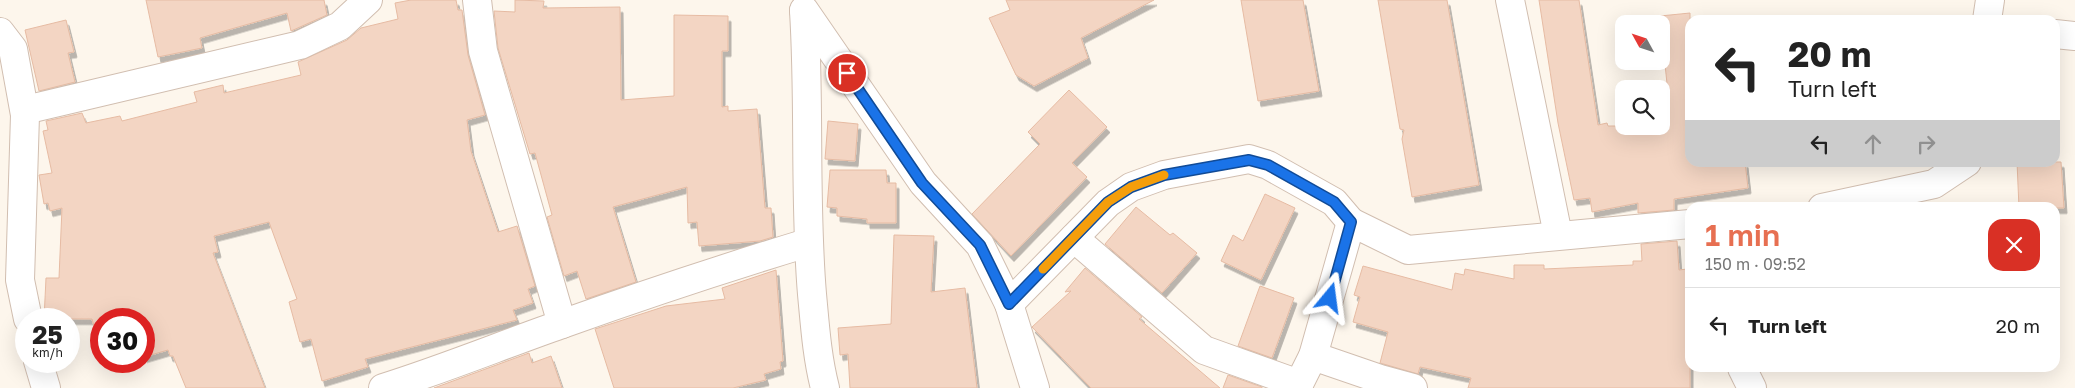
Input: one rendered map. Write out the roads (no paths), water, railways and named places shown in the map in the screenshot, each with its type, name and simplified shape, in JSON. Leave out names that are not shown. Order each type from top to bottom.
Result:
[{"type":"street","points":[[25,110],[300,45],[340,26],[368,0]]},
{"type":"street","points":[[477,0],[483,51],[562,324]]},
{"type":"street","points":[[1510,0],[1558,235]]},
{"type":"street","points":[[1988,15],[1990,0]]},
{"type":"street","points":[[804,5],[807,51],[808,243],[818,360],[825,388]]},
{"type":"street","points":[[804,5],[922,183],[980,245],[1009,304],[1035,388]]},
{"type":"street","points":[[0,32],[13,49],[25,110],[20,280],[26,308]]},
{"type":"street","points":[[2060,34],[2075,36]]},
{"type":"street","points":[[1009,304],[1108,202],[1131,187],[1164,175],[1249,160],[1268,165],[1334,202],[1351,222],[1408,250],[1685,224]]},
{"type":"street","points":[[1850,202],[1934,184],[1959,167]]},
{"type":"street","points":[[1074,238],[1204,350],[1298,386],[1313,356],[1351,222]]},
{"type":"street","points":[[383,388],[433,372],[702,275],[808,243]]},
{"type":"street","points":[[1313,356],[1412,388]]},
{"type":"street","points":[[1744,372],[1752,388]]},
{"type":"street","points":[[42,373],[46,388]]}]
